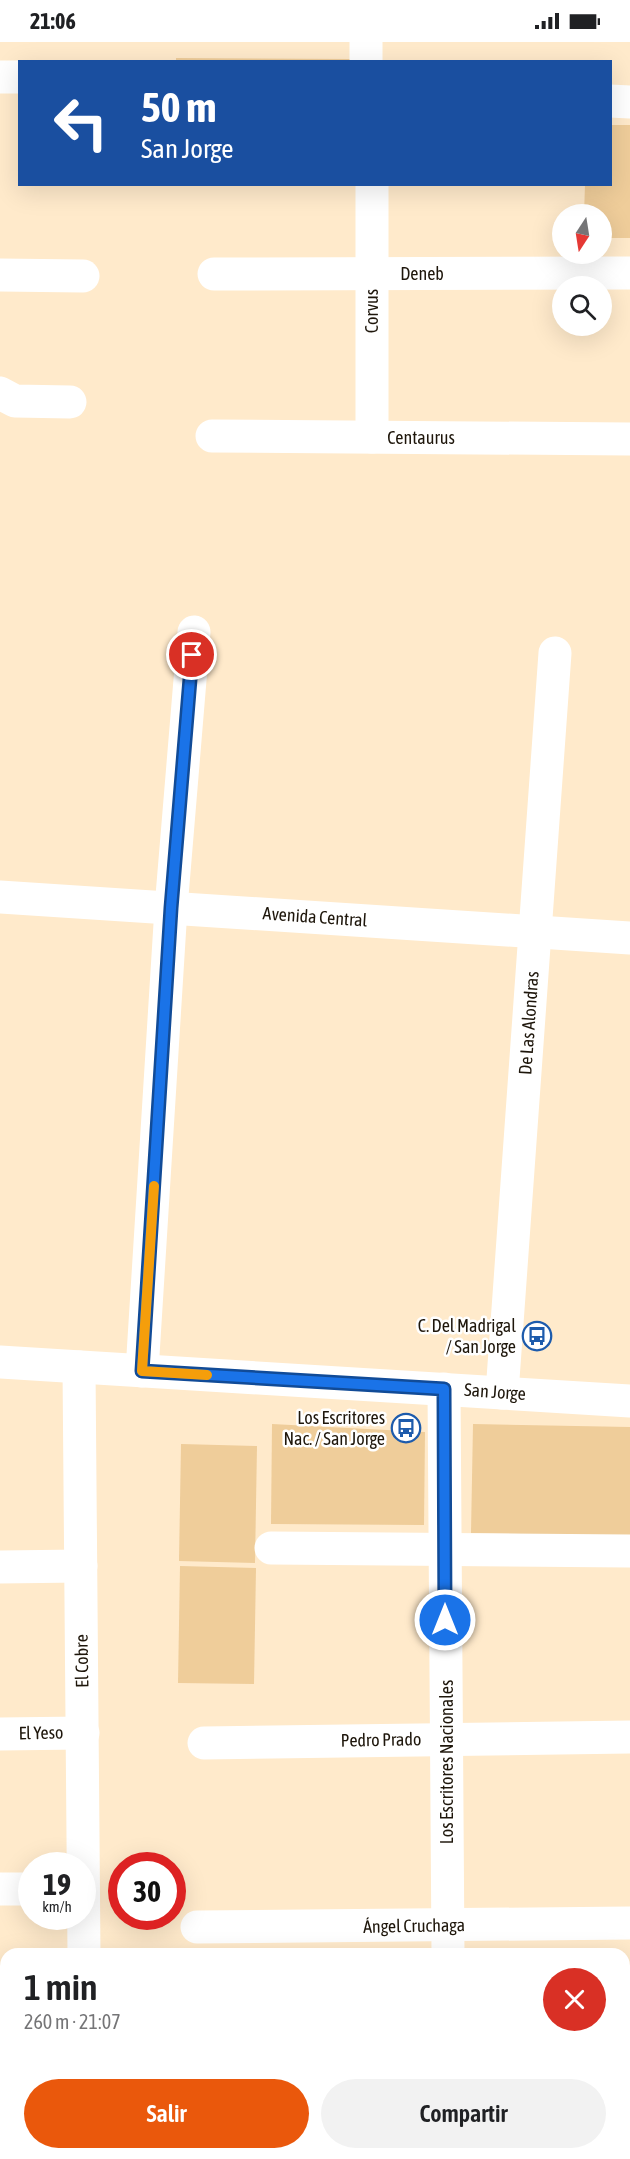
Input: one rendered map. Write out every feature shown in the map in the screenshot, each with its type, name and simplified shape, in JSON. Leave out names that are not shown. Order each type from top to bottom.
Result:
[{"type":"street","points":[[366,42],[366,60]]},
{"type":"street","points":[[0,77],[18,77]]},
{"type":"street","points":[[612,102],[630,102]]},
{"type":"street","name":"Corvus","points":[[372,186],[372,437]]},
{"type":"street","name":"Deneb","points":[[213,274],[630,273]]},
{"type":"street","points":[[0,275],[82,276]]},
{"type":"street","points":[[0,393],[15,401],[70,402]]},
{"type":"street","name":"Centaurus","points":[[212,436],[630,439]]},
{"type":"street","points":[[142,1371],[171,908],[194,632]]},
{"type":"street","name":"De Las Alondras","points":[[502,1393],[555,653]]},
{"type":"street","name":"Avenida Central","points":[[0,897],[630,938]]},
{"type":"street","name":"San Jorge","points":[[0,1362],[630,1401]]},
{"type":"street","name":"El Cobre","points":[[79,1367],[83,1852]]},
{"type":"street","name":"Los Escritores Nacionales","points":[[444,1389],[448,1940]]},
{"type":"street","points":[[271,1548],[630,1551]]},
{"type":"street","points":[[0,1567],[81,1566]]},
{"type":"street","name":"El Yeso","points":[[0,1734],[82,1733]]},
{"type":"street","name":"Pedro Prado","points":[[204,1743],[630,1737]]},
{"type":"street","points":[[0,1889],[18,1889]]},
{"type":"street","name":"Ángel Cruchaga","points":[[197,1928],[448,1940],[630,1923]]},
{"type":"street","name":"El Cobre","points":[[84,1930],[84,1948]]},
{"type":"shaded area","points":[[176,58],[351,59],[351,60],[176,60]]},
{"type":"shaded area","points":[[612,125],[630,125],[630,238],[612,238],[612,204],[584,204],[585,186],[612,186]]},
{"type":"shaded area","points":[[272,1424],[425,1432],[424,1525],[271,1524]]},
{"type":"shaded area","points":[[473,1424],[630,1427],[630,1536],[471,1533]]},
{"type":"shaded area","points":[[181,1444],[257,1446],[255,1563],[179,1561]]},
{"type":"shaded area","points":[[180,1566],[256,1568],[254,1684],[178,1683]]},
{"type":"slow traffic","points":[[154,1186],[142,1371],[207,1375]]},
{"type":"place","name":"C. Del Madrigal / San Jorge","points":[[537,1336]]},
{"type":"place","name":"Los Escritores Nac. / San Jorge","points":[[406,1428]]},
{"type":"route","points":[[192,655],[171,908],[142,1371],[444,1389],[445,1620]]}]
